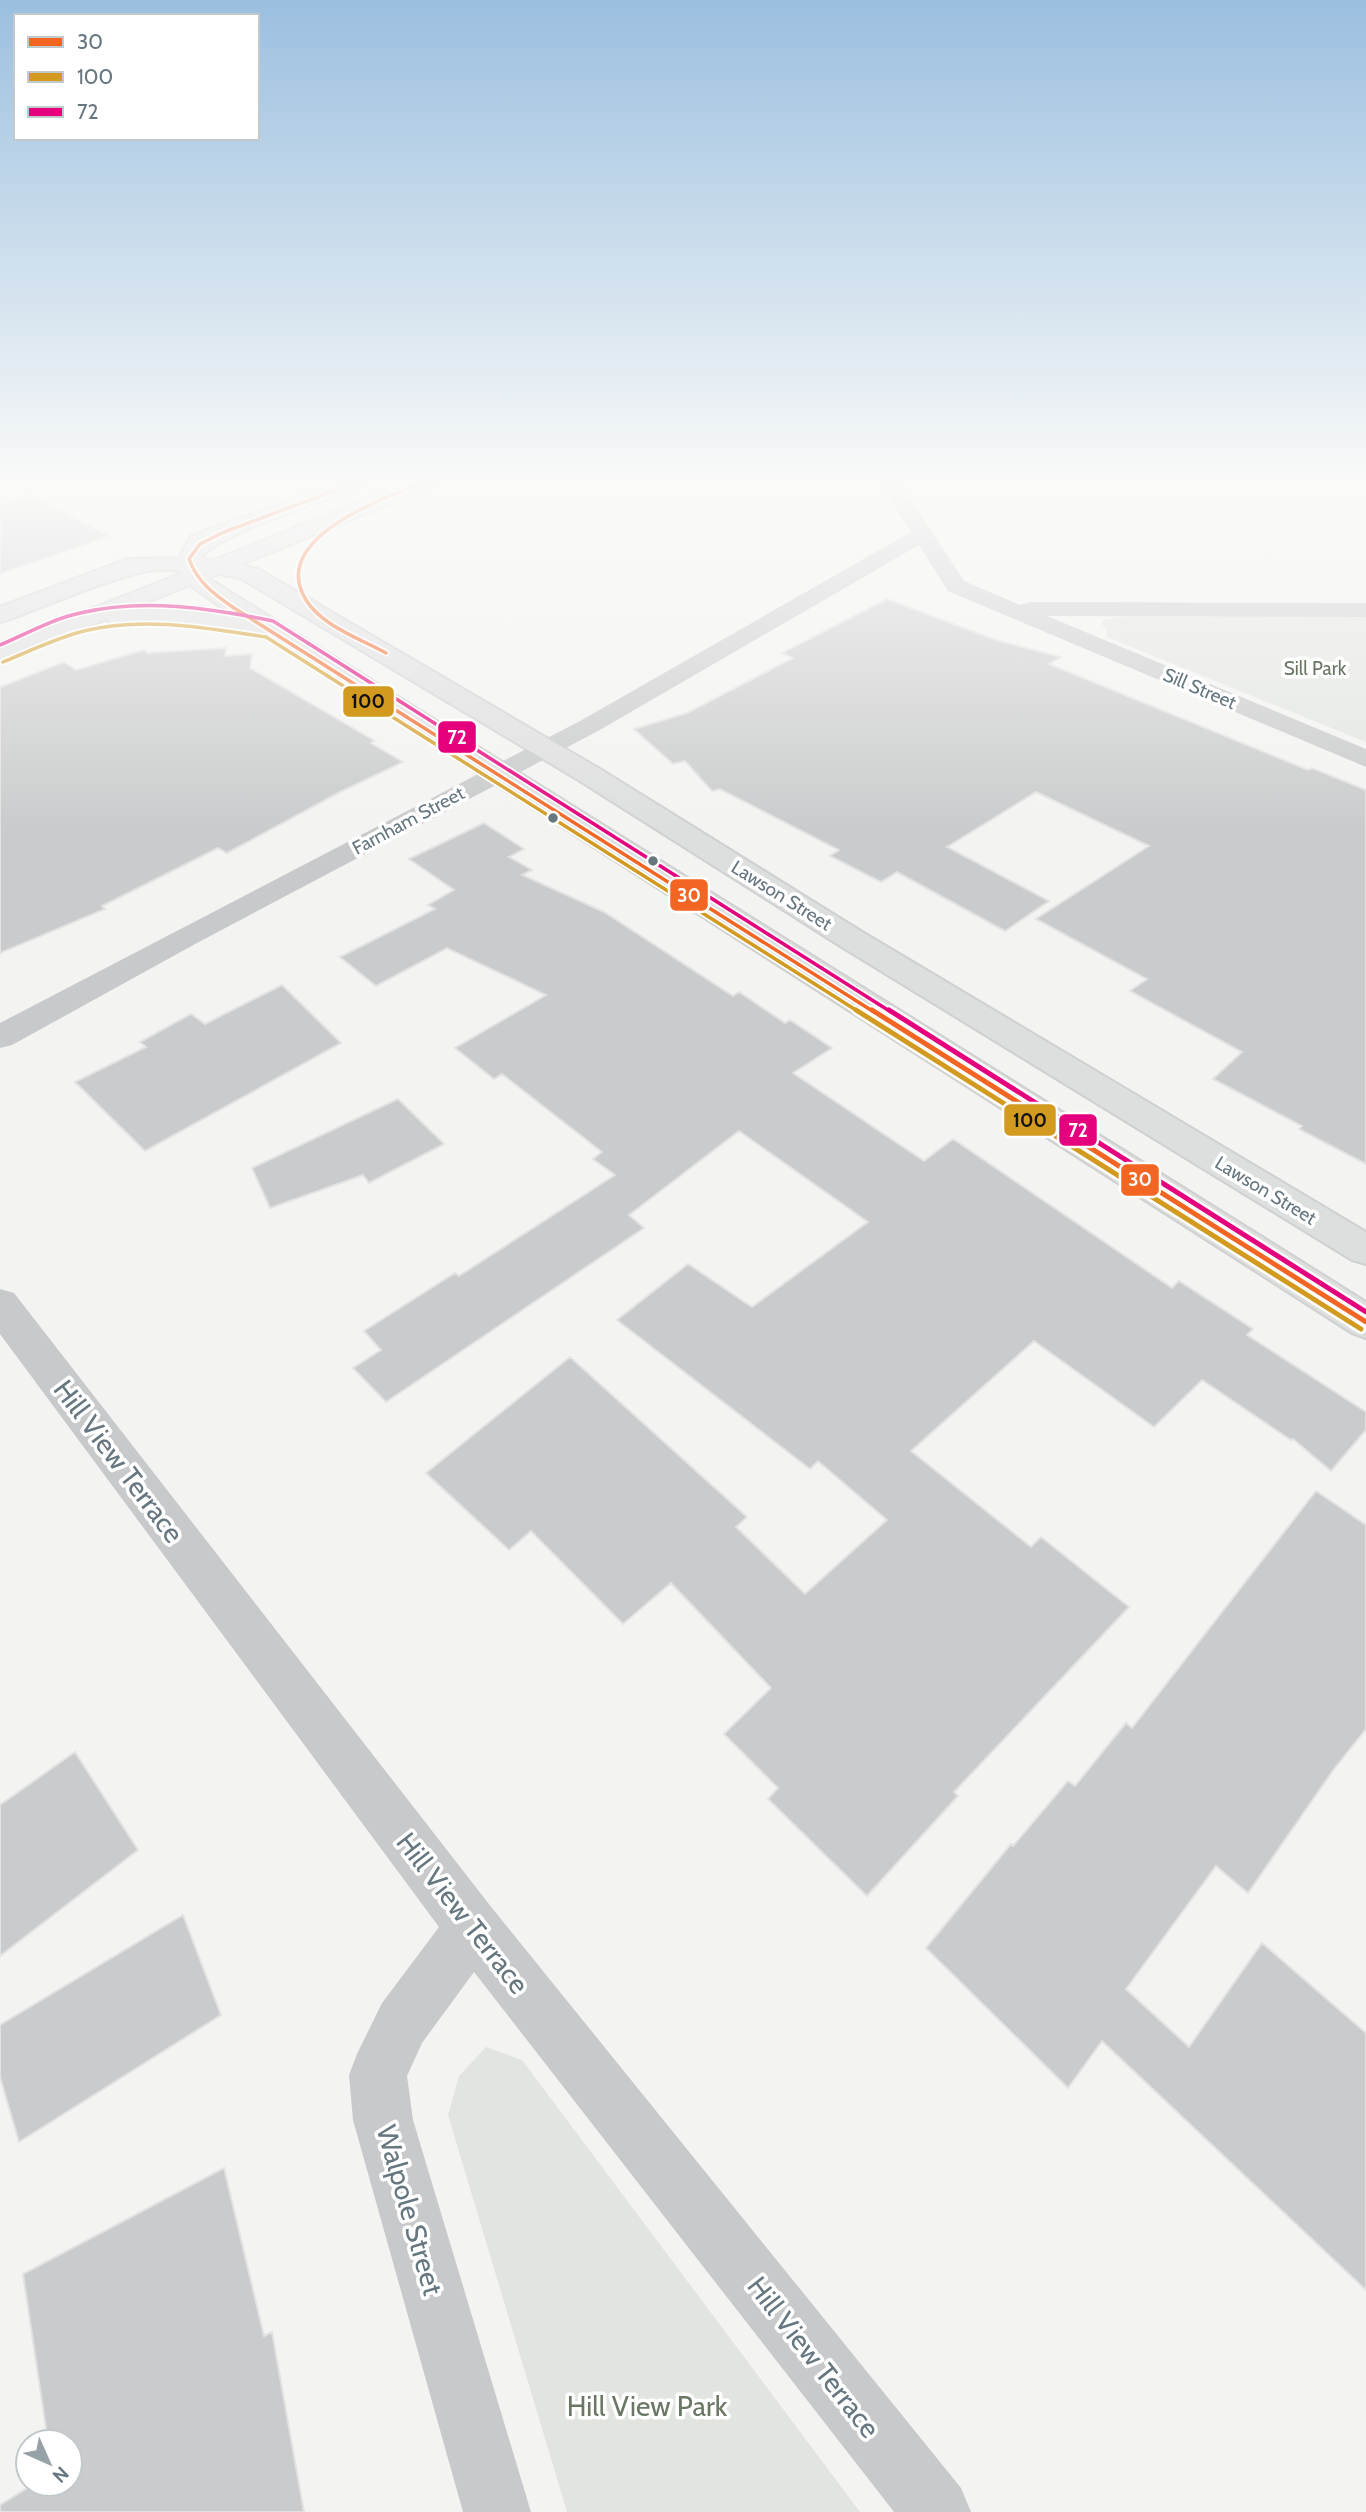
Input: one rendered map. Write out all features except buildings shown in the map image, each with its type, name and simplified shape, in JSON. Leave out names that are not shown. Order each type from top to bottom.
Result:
[{"type":"main road","points":[[0,615],[47,597]]},
{"type":"main road","points":[[0,654],[82,622],[135,597]]},
{"type":"main road","points":[[220,597],[1366,1322]]},
{"type":"main road","name":"Lawson Street","points":[[291,597],[546,748],[848,937],[1366,1250]]},
{"type":"main road","points":[[305,597],[329,619]]},
{"type":"main road","points":[[82,622],[155,615],[269,629]]},
{"type":"street","name":"Farnham Street","points":[[0,1037],[546,748],[813,597]]},
{"type":"street","name":"Sill Street","points":[[983,597],[1366,759]]},
{"type":"street","points":[[1012,609],[1366,610]]},
{"type":"street","name":"Hill View Terrace","points":[[0,1304],[472,1927],[937,2512]]},
{"type":"street","name":"Walpole Street","points":[[472,1927],[402,2023],[378,2075],[383,2120],[497,2512]]},
{"type":"green space","name":"Sill Park","points":[[1366,616],[1366,742],[1107,637],[1106,628],[1102,625],[1103,620],[1119,617]]},
{"type":"green space","name":"Hill View Park","points":[[486,2047],[522,2060],[860,2512],[567,2512],[448,2115],[459,2076]]},
{"type":"transit line","name":"30","points":[[219,597],[1366,1322]]},
{"type":"transit line","name":"30","points":[[305,597],[314,609],[333,624],[386,653]]},
{"type":"transit line","name":"72","points":[[0,645],[70,616],[128,606],[177,606],[273,621],[1366,1312]]},
{"type":"transit line","name":"100","points":[[3,662],[53,641],[106,626],[152,623],[266,637],[1361,1329]]}]
